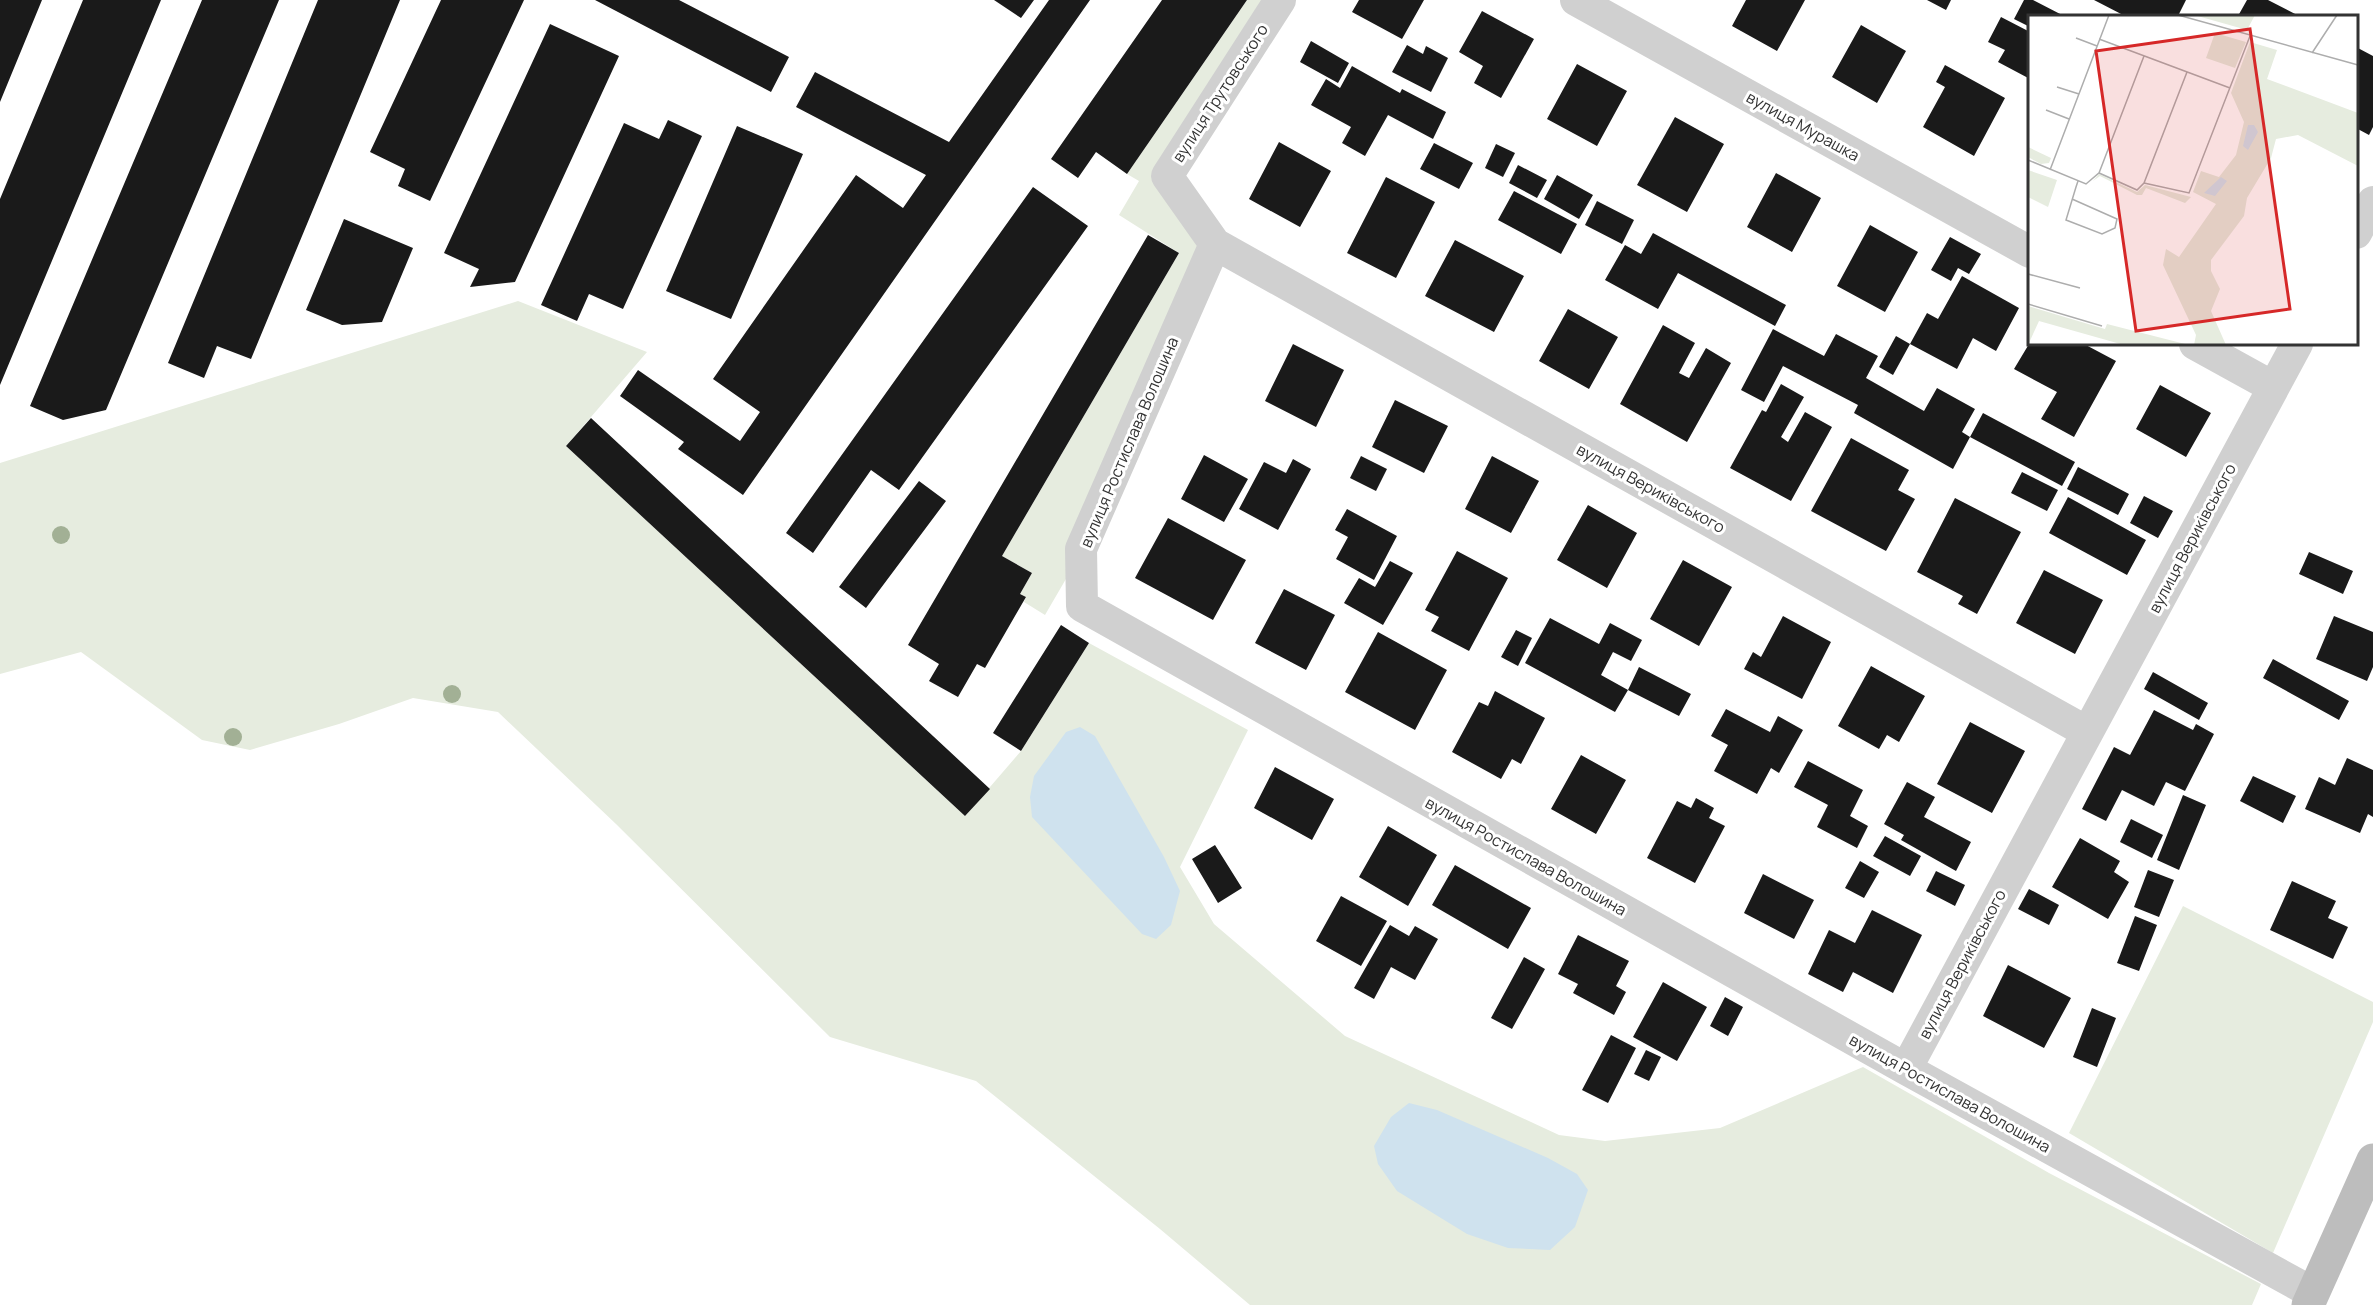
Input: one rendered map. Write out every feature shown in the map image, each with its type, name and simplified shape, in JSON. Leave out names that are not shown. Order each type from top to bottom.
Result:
[{"type":"main road","points":[[2310,1299],[2373,1160]]},
{"type":"street","name":"вулиця Трутовського","points":[[1215,244],[1167,176],[1280,0]]},
{"type":"street","name":"вулиця Мурашка","points":[[1576,0],[2028,251]]},
{"type":"street","points":[[2358,229],[2373,202]]},
{"type":"street","name":"вулиця Вериківського","points":[[1215,244],[2087,732]]},
{"type":"street","name":"вулиця Ростислава Волошина","points":[[1215,244],[1081,549],[1082,606],[2310,1299]]},
{"type":"street","points":[[2197,345],[2273,387]]},
{"type":"street","name":"вулиця Вериківського","points":[[1906,1069],[2296,345]]},
{"type":"shaded area","points":[[1247,0],[1267,0],[1154,176],[1202,245],[1070,572],[1045,615],[1024,602],[1026,597],[1020,594],[1032,573],[1002,556],[1179,253],[1119,215],[1139,181],[1127,174]]},
{"type":"shaded area","points":[[518,301],[647,352],[566,446],[965,816],[1021,751],[1089,643],[1248,730],[1180,867],[1214,924],[1345,1036],[1559,1135],[1605,1141],[1720,1128],[1863,1067],[2049,1173],[2261,1284],[2252,1305],[1250,1305],[1160,1229],[976,1081],[830,1037],[616,824],[498,712],[413,698],[339,724],[250,750],[202,740],[81,652],[0,674],[0,463]]},
{"type":"shaded area","points":[[2183,906],[2373,1002],[2373,1022],[2273,1253],[2069,1133]]},
{"type":"water","points":[[1080,727],[1095,736],[1164,857],[1180,891],[1171,925],[1156,939],[1142,934],[1032,817],[1030,797],[1034,776],[1066,732]]},
{"type":"water","points":[[1409,1103],[1437,1110],[1548,1158],[1577,1174],[1588,1190],[1575,1227],[1550,1250],[1508,1248],[1467,1234],[1397,1191],[1378,1164],[1374,1146],[1391,1117]]},
{"type":"building","points":[[0,0],[42,0],[0,102]]},
{"type":"building","points":[[83,0],[161,0],[0,385],[0,199]]},
{"type":"building","points":[[202,0],[279,0],[106,410],[63,420],[30,406]]},
{"type":"building","points":[[318,0],[400,0],[251,359],[217,346],[204,378],[168,363]]},
{"type":"building","points":[[441,0],[524,0],[430,201],[398,186],[405,169],[370,152]]},
{"type":"building","points":[[595,0],[679,0],[789,57],[771,92]]},
{"type":"building","points":[[994,0],[1034,0],[1021,18]]},
{"type":"building","points":[[1049,0],[1090,0],[743,495],[678,449],[684,442],[620,396],[638,370],[740,441],[760,412],[713,379],[856,175],[903,208],[926,175],[796,107],[815,72],[949,142]]},
{"type":"building","points":[[1162,0],[1247,0],[1127,174],[1096,152],[1078,178],[1051,159]]},
{"type":"building","points":[[1359,0],[1424,0],[1402,39],[1352,12]]},
{"type":"building","points":[[1746,0],[1805,0],[1777,51],[1732,26]]},
{"type":"building","points":[[1927,0],[1951,0],[1946,10]]},
{"type":"building","points":[[2024,0],[2033,0],[2062,15],[2028,15],[2028,26],[2014,19]]},
{"type":"building","points":[[2094,0],[2186,0],[2178,15],[2123,15]]},
{"type":"building","points":[[2247,0],[2268,0],[2297,15],[2239,15]]},
{"type":"building","points":[[1482,11],[1534,39],[1501,98],[1474,83],[1483,66],[1459,52]]},
{"type":"building","points":[[2001,17],[2028,31],[2028,78],[1998,62],[2005,50],[1988,42]]},
{"type":"building","points":[[550,24],[619,56],[515,282],[470,287],[479,269],[444,253]]},
{"type":"building","points":[[1861,25],[1906,51],[1877,103],[1832,77]]},
{"type":"building","points":[[1311,41],[1349,63],[1338,83],[1300,62]]},
{"type":"building","points":[[1407,45],[1423,54],[1426,46],[1448,58],[1431,92],[1392,72]]},
{"type":"building","points":[[2358,48],[2373,56],[2373,127],[2369,135],[2358,129]]},
{"type":"building","points":[[1577,64],[1627,91],[1597,146],[1547,119]]},
{"type":"building","points":[[1945,65],[2005,98],[1974,156],[1923,127],[1945,87],[1936,82]]},
{"type":"building","points":[[1352,66],[1400,93],[1402,89],[1446,112],[1433,139],[1388,115],[1365,156],[1342,143],[1351,127],[1311,105],[1326,79],[1340,88]]},
{"type":"building","points":[[1675,117],[1724,144],[1687,212],[1637,185]]},
{"type":"building","points":[[668,120],[702,136],[623,309],[589,294],[577,321],[541,305],[624,123],[659,139]]},
{"type":"building","points":[[737,126],[803,154],[731,319],[666,291]]},
{"type":"building","points":[[1279,142],[1331,171],[1300,227],[1249,199]]},
{"type":"building","points":[[1434,143],[1473,163],[1459,189],[1420,169]]},
{"type":"building","points":[[1496,144],[1515,153],[1503,177],[1485,168]]},
{"type":"building","points":[[1518,165],[1547,180],[1537,198],[1509,183]]},
{"type":"building","points":[[1776,173],[1821,198],[1792,252],[1747,227]]},
{"type":"building","points":[[1557,175],[1593,195],[1579,219],[1544,199]]},
{"type":"building","points":[[1386,177],[1435,202],[1396,278],[1347,253]]},
{"type":"building","points":[[1033,187],[1088,226],[899,490],[871,470],[813,553],[786,533]]},
{"type":"building","points":[[1514,191],[1577,224],[1561,254],[1498,220]]},
{"type":"building","points":[[1597,201],[1634,220],[1622,244],[1585,225]]},
{"type":"building","points":[[344,219],[413,248],[382,322],[342,325],[306,310]]},
{"type":"building","points":[[1870,225],[1918,252],[1885,312],[1837,286]]},
{"type":"building","points":[[1653,233],[1786,305],[1775,326],[1678,273],[1658,309],[1605,280],[1625,245],[1641,254]]},
{"type":"building","points":[[1148,235],[1179,253],[1002,556],[1032,573],[1020,594],[1026,597],[985,668],[977,664],[958,697],[929,681],[939,664],[908,645]]},
{"type":"building","points":[[1950,237],[1981,254],[1969,274],[1958,268],[1951,281],[1931,270]]},
{"type":"building","points":[[1455,240],[1524,276],[1494,332],[1425,296]]},
{"type":"building","points":[[1962,276],[2019,308],[1996,351],[1973,338],[1957,369],[1910,344],[1927,313],[1938,319]]},
{"type":"building","points":[[1568,309],[1618,337],[1589,389],[1539,361]]},
{"type":"building","points":[[1663,325],[1695,343],[1679,373],[1689,378],[1706,348],[1731,363],[1687,442],[1620,404]]},
{"type":"building","points":[[1773,329],[1824,356],[1836,334],[1878,356],[1866,378],[1924,411],[1937,388],[1975,409],[1962,432],[1970,437],[1953,469],[1854,413],[1858,405],[1783,366],[1764,402],[1741,390]]},
{"type":"building","points":[[1896,336],[1910,344],[1893,375],[1879,367]]},
{"type":"building","points":[[1293,344],[1344,370],[1316,427],[1265,401]]},
{"type":"building","points":[[2028,345],[2086,345],[2116,361],[2074,437],[2041,419],[2057,392],[2014,369]]},
{"type":"building","points":[[1781,384],[1804,397],[1781,437],[1788,442],[1805,412],[1832,427],[1791,501],[1730,468],[1762,410],[1766,412]]},
{"type":"building","points":[[2160,385],[2211,413],[2186,457],[2136,429]]},
{"type":"building","points":[[1395,400],[1448,426],[1424,473],[1372,447]]},
{"type":"building","points":[[1983,413],[2075,462],[2062,486],[1970,437]]},
{"type":"building","points":[[591,418],[990,789],[965,816],[566,446]]},
{"type":"building","points":[[1851,438],[1909,470],[1898,490],[1915,499],[1886,551],[1811,511]]},
{"type":"building","points":[[1204,455],[1248,479],[1224,522],[1181,499]]},
{"type":"building","points":[[1361,456],[1387,469],[1376,491],[1350,478]]},
{"type":"building","points":[[1492,456],[1539,481],[1511,533],[1465,509]]},
{"type":"building","points":[[1293,459],[1311,469],[1278,530],[1239,509],[1264,462],[1286,473]]},
{"type":"building","points":[[2078,467],[2129,494],[2118,515],[2067,489]]},
{"type":"building","points":[[2022,472],[2058,490],[2047,511],[2011,493]]},
{"type":"building","points":[[919,481],[946,501],[866,608],[839,587]]},
{"type":"building","points":[[2144,496],[2173,511],[2158,538],[2130,523]]},
{"type":"building","points":[[2068,497],[2146,540],[2127,575],[2049,533]]},
{"type":"building","points":[[1955,498],[2021,532],[1977,614],[1958,604],[1963,596],[1917,572]]},
{"type":"building","points":[[1588,505],[1637,533],[1607,588],[1557,560]]},
{"type":"building","points":[[1347,509],[1397,536],[1374,580],[1336,559],[1348,537],[1335,530]]},
{"type":"building","points":[[1168,518],[1246,560],[1213,620],[1135,578]]},
{"type":"building","points":[[1457,551],[1508,578],[1469,651],[1431,631],[1439,617],[1425,610]]},
{"type":"building","points":[[2309,552],[2353,571],[2343,594],[2299,574]]},
{"type":"building","points":[[1683,560],[1732,587],[1699,646],[1650,619]]},
{"type":"building","points":[[1390,561],[1413,573],[1383,625],[1344,603],[1359,578],[1375,587]]},
{"type":"building","points":[[2044,570],[2103,600],[2075,654],[2016,623]]},
{"type":"building","points":[[1284,589],[1335,615],[1306,670],[1255,643]]},
{"type":"building","points":[[1783,616],[1831,642],[1802,699],[1744,669],[1753,652],[1761,657]]},
{"type":"building","points":[[2334,616],[2373,632],[2373,667],[2367,681],[2316,659]]},
{"type":"building","points":[[1550,618],[1599,644],[1610,623],[1642,640],[1631,661],[1613,652],[1601,675],[1628,690],[1615,712],[1525,663]]},
{"type":"building","points":[[1061,625],[1089,643],[1021,751],[993,733]]},
{"type":"building","points":[[1516,630],[1532,638],[1518,666],[1501,657]]},
{"type":"building","points":[[1378,632],[1447,670],[1415,730],[1345,692]]},
{"type":"building","points":[[2273,659],[2349,701],[2339,720],[2263,678]]},
{"type":"building","points":[[1871,666],[1925,696],[1899,742],[1887,735],[1879,749],[1838,726]]},
{"type":"building","points":[[1639,667],[1691,694],[1679,716],[1628,690]]},
{"type":"building","points":[[2153,672],[2208,703],[2199,720],[2144,689]]},
{"type":"building","points":[[1495,691],[1545,718],[1521,764],[1512,759],[1501,779],[1452,752],[1479,702],[1488,706]]},
{"type":"building","points":[[1726,709],[1770,732],[1778,716],[1803,730],[1779,773],[1771,768],[1757,794],[1714,771],[1728,745],[1711,736]]},
{"type":"building","points":[[2154,710],[2193,730],[2196,724],[2214,734],[2185,791],[2166,782],[2154,806],[2122,790],[2106,821],[2082,809],[2114,747],[2130,755]]},
{"type":"building","points":[[1970,722],[2025,751],[1992,813],[1937,784]]},
{"type":"building","points":[[1581,755],[1626,780],[1596,834],[1551,809]]},
{"type":"building","points":[[2347,758],[2373,770],[2373,817],[2368,814],[2360,833],[2305,809],[2319,777],[2335,785]]},
{"type":"building","points":[[1808,761],[1863,790],[1850,816],[1868,826],[1857,848],[1817,827],[1828,805],[1794,787]]},
{"type":"building","points":[[1275,767],[1334,799],[1312,840],[1254,808]]},
{"type":"building","points":[[2253,776],[2296,796],[2283,823],[2240,801]]},
{"type":"building","points":[[1907,782],[1935,797],[1924,817],[1971,842],[1956,871],[1901,840],[1904,835],[1884,824]]},
{"type":"building","points":[[2183,795],[2206,805],[2179,870],[2157,860]]},
{"type":"building","points":[[1696,798],[1714,808],[1709,818],[1725,826],[1695,883],[1647,858],[1677,801],[1691,808]]},
{"type":"building","points":[[2131,819],[2163,835],[2152,858],[2120,842]]},
{"type":"building","points":[[1388,826],[1437,855],[1408,906],[1359,877]]},
{"type":"building","points":[[1885,836],[1921,856],[1910,876],[1873,856]]},
{"type":"building","points":[[2080,838],[2120,861],[2114,872],[2129,882],[2108,919],[2052,887]]},
{"type":"building","points":[[1215,845],[1242,888],[1218,903],[1192,859]]},
{"type":"building","points":[[1860,861],[1879,872],[1864,898],[1845,888]]},
{"type":"building","points":[[1455,865],[1531,908],[1508,949],[1432,905]]},
{"type":"building","points":[[2148,870],[2174,880],[2159,917],[2134,907]]},
{"type":"building","points":[[1936,871],[1965,885],[1955,906],[1926,891]]},
{"type":"building","points":[[1763,874],[1814,900],[1794,939],[1744,913]]},
{"type":"building","points":[[2292,881],[2336,901],[2328,918],[2348,927],[2333,959],[2270,930]]},
{"type":"building","points":[[2029,889],[2059,905],[2049,925],[2018,909]]},
{"type":"building","points":[[1341,896],[1387,921],[1361,966],[1316,941]]},
{"type":"building","points":[[1872,910],[1922,935],[1893,993],[1853,972],[1843,992],[1808,974],[1829,930],[1855,943]]},
{"type":"building","points":[[2135,916],[2157,925],[2139,971],[2117,963]]},
{"type":"building","points":[[1390,925],[1409,936],[1415,926],[1438,939],[1415,980],[1391,967],[1374,999],[1354,988]]},
{"type":"building","points":[[1578,935],[1629,961],[1616,986],[1626,992],[1614,1015],[1573,993],[1578,984],[1558,974]]},
{"type":"building","points":[[1524,957],[1545,969],[1512,1029],[1491,1018]]},
{"type":"building","points":[[2008,965],[2071,998],[2044,1048],[1983,1016]]},
{"type":"building","points":[[1663,982],[1707,1007],[1677,1061],[1633,1037]]},
{"type":"building","points":[[1725,997],[1743,1007],[1728,1036],[1710,1026]]},
{"type":"building","points":[[2092,1008],[2116,1018],[2097,1067],[2073,1057]]},
{"type":"building","points":[[1611,1035],[1636,1048],[1608,1103],[1582,1090]]},
{"type":"building","points":[[1646,1050],[1661,1057],[1649,1081],[1634,1074]]}]
